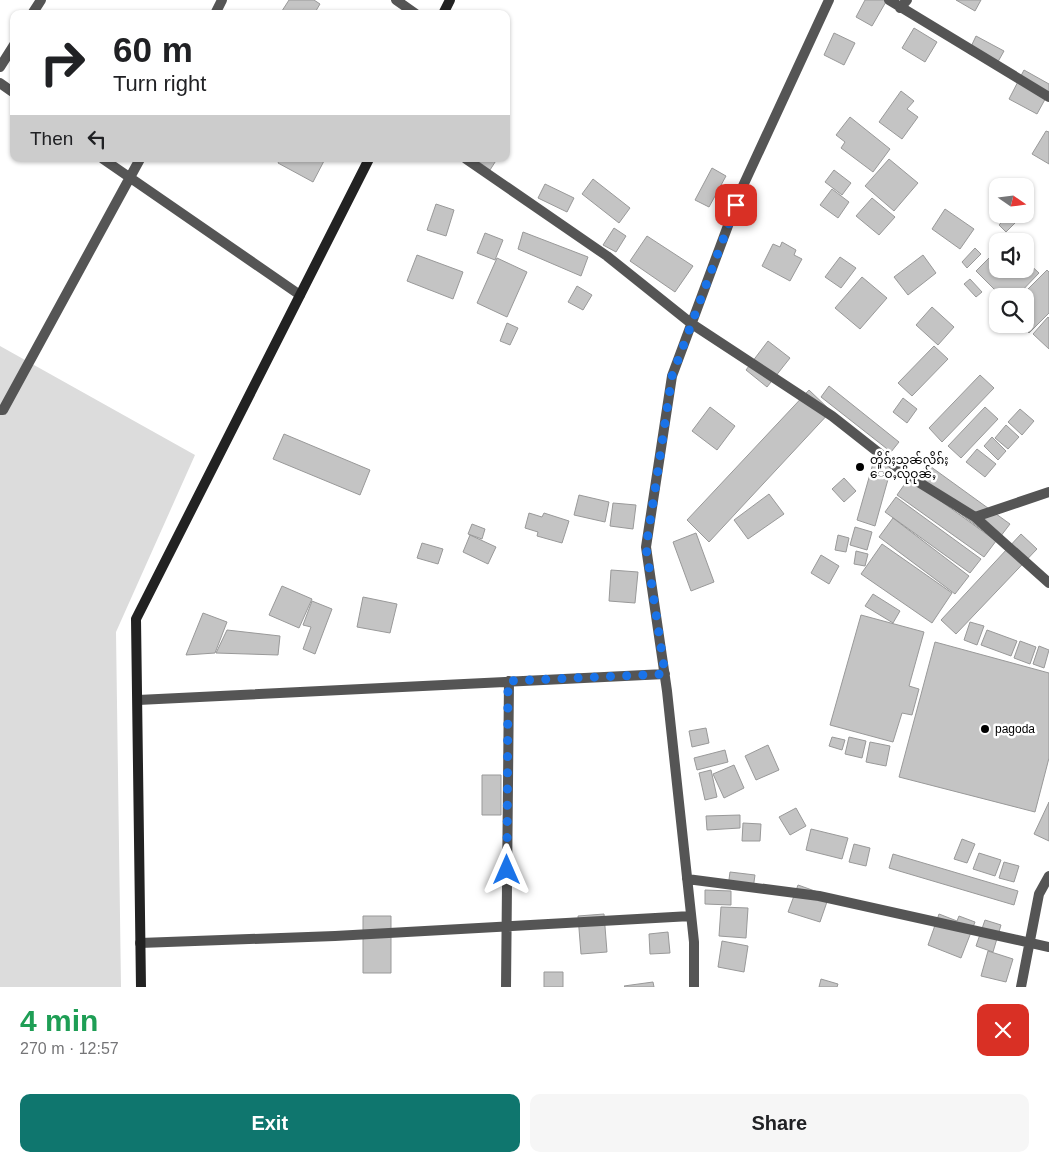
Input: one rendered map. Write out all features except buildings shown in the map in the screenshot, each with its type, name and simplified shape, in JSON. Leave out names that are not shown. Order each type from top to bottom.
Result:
[{"type":"main road","points":[[141,987],[136,619],[368,162]]},
{"type":"street","points":[[396,0],[410,10]]},
{"type":"street","points":[[694,987],[691,916],[665,674],[646,547],[672,376],[742,188],[828,0]]},
{"type":"street","points":[[889,0],[904,4],[1049,97]]},
{"type":"street","points":[[0,68],[10,52]]},
{"type":"street","points":[[0,82],[10,90]]},
{"type":"street","points":[[107,162],[300,295]]},
{"type":"street","points":[[0,410],[3,410],[138,162]]},
{"type":"street","points":[[470,162],[608,256],[692,324],[832,416],[907,475],[975,517],[1049,583]]},
{"type":"street","points":[[975,517],[1049,492]]},
{"type":"street","points":[[138,700],[665,674]]},
{"type":"street","points":[[506,987],[508,681]]},
{"type":"street","points":[[1021,987],[1039,894],[1049,876]]},
{"type":"street","points":[[687,879],[819,896],[1049,947]]},
{"type":"street","points":[[140,943],[507,927],[691,916]]},
{"type":"shaded area","points":[[0,346],[195,455],[116,632],[121,987],[0,987]]},
{"type":"place","name":"တိူၵ်ႈသွၼ်လိၵ်ႈ ေဝႇလုဝုၼ်ႇ","points":[[860,467]]},
{"type":"place","name":"pagoda","points":[[985,729]]},
{"type":"route","points":[[507,870],[508,681],[665,674],[646,547],[672,376],[736,205]]}]
